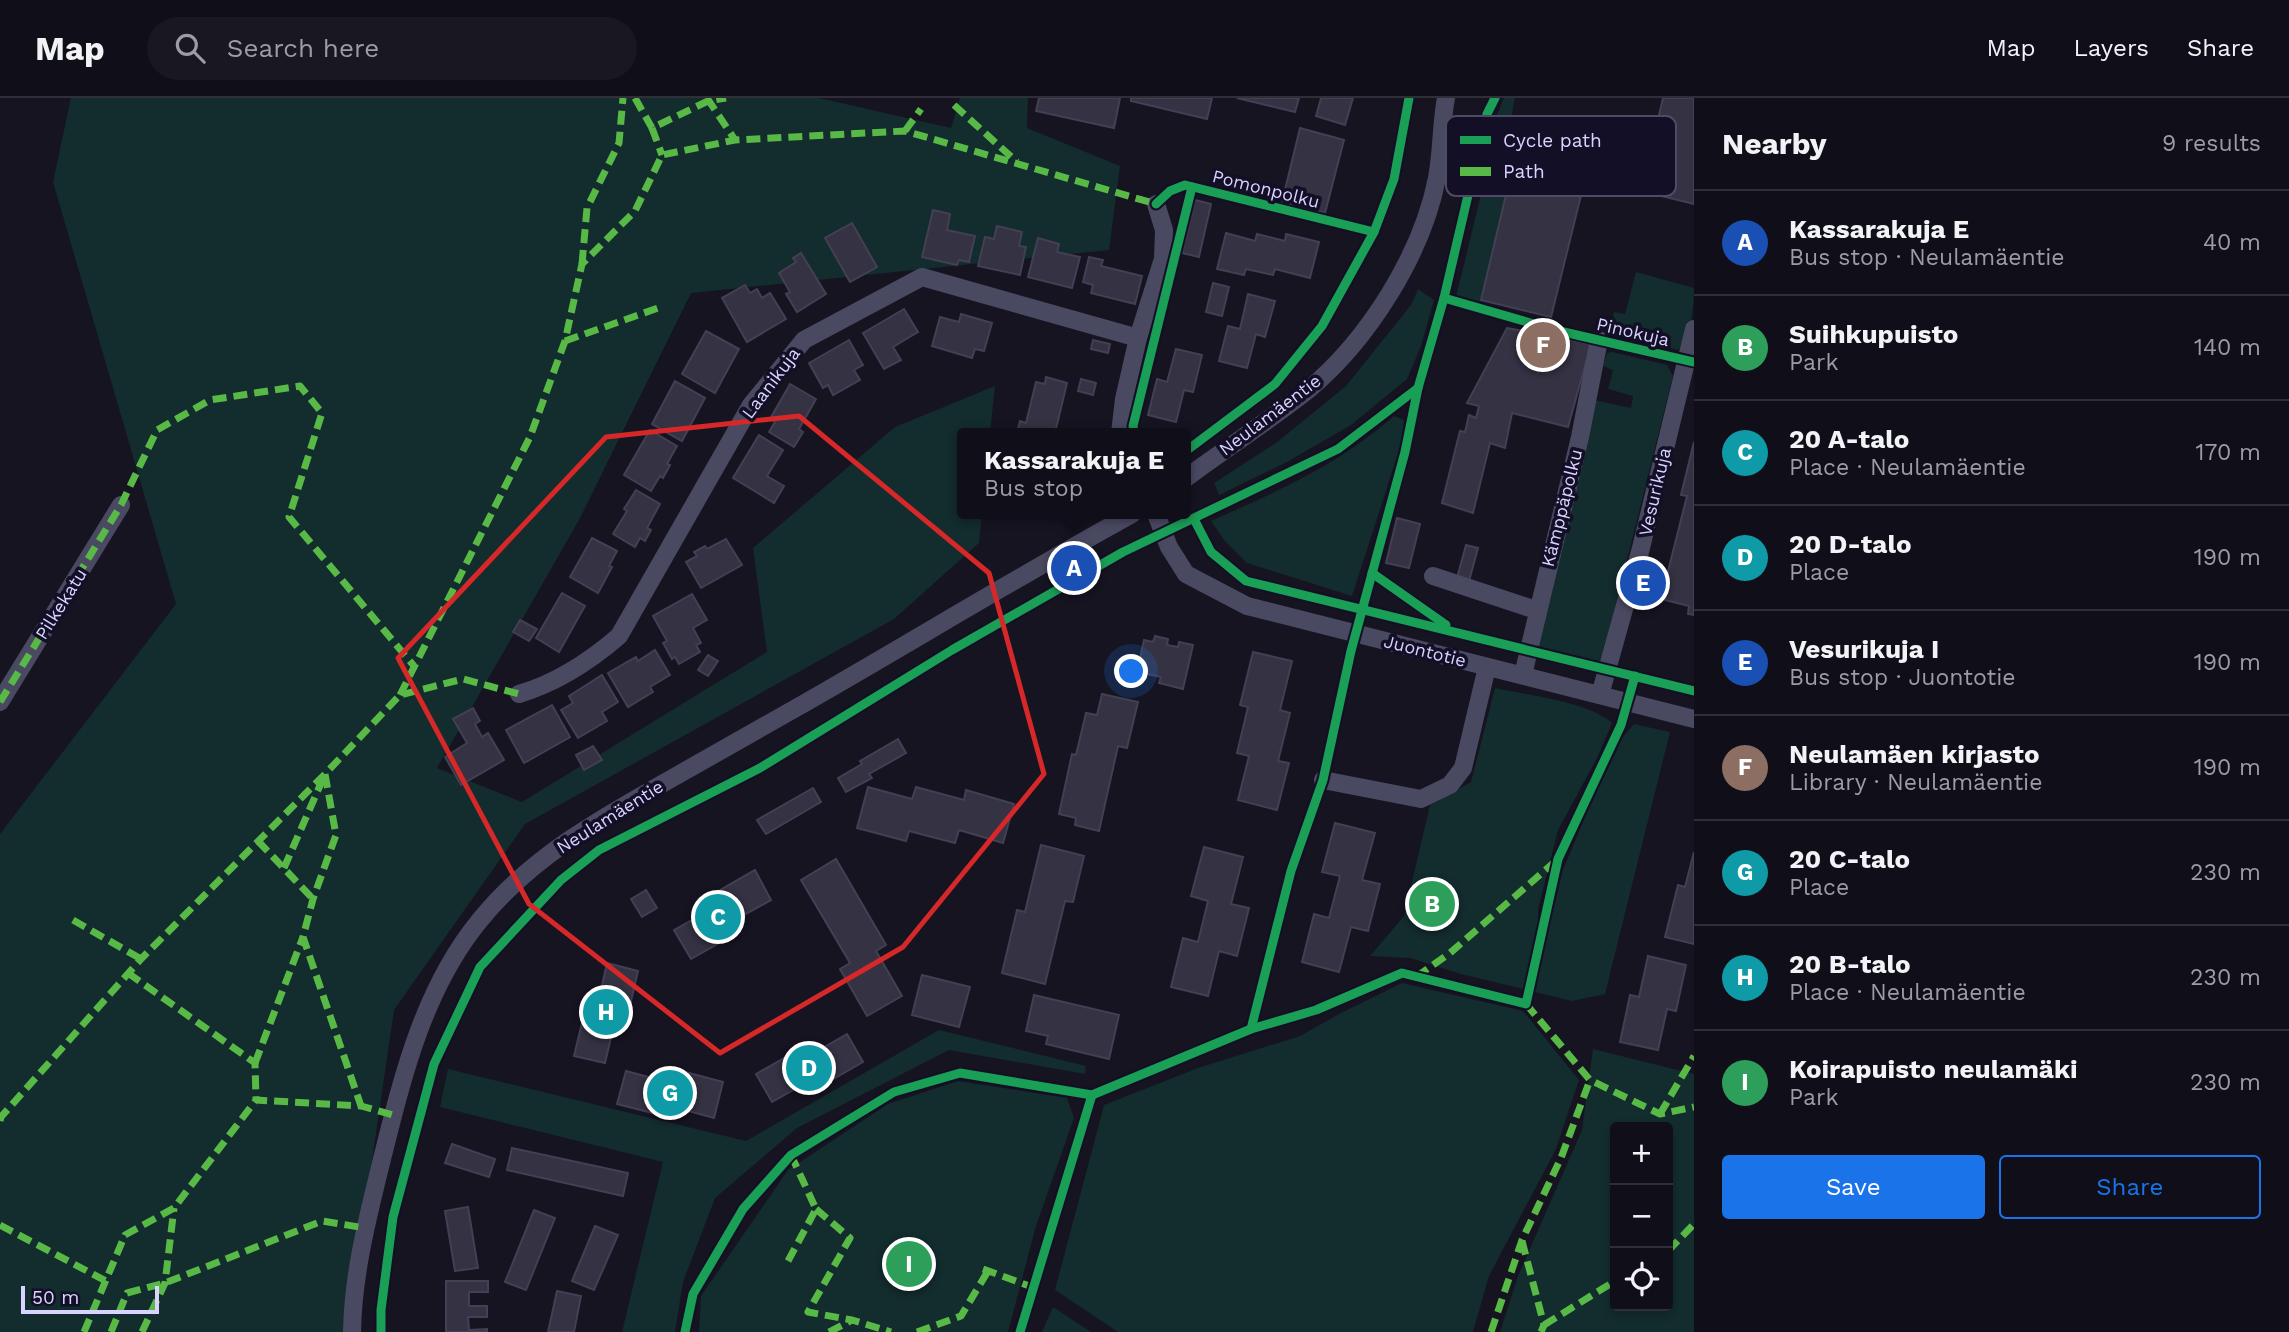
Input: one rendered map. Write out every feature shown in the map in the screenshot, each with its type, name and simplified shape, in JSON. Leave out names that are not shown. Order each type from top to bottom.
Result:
[{"type":"street","name":"Neulamäentie","points":[[1440,98],[1442,120]]},
{"type":"street","name":"Neulamäentie","points":[[1191,474],[1308,389],[1339,360],[1372,320],[1404,268],[1423,226],[1437,177],[1446,98]]},
{"type":"street","points":[[1121,428],[1124,399],[1138,338],[1163,259],[1164,230],[1156,204]]},
{"type":"street","name":"Laanikuja","points":[[519,694],[548,685],[601,651],[619,636],[751,405],[804,340],[922,277],[1138,338]]},
{"type":"street","name":"Vesurikuja","points":[[1600,695],[1641,548],[1694,328]]},
{"type":"street","name":"Kämppäpolku","points":[[1523,675],[1536,610],[1580,437],[1598,340]]},
{"type":"street","name":"Pilkekatu","points":[[0,702],[121,505]]},
{"type":"street","name":"Neulamäentie","points":[[352,1332],[352,1308],[365,1228],[393,1115],[425,1010],[454,956],[480,919],[540,862],[600,818],[1123,519]]},
{"type":"street","name":"Juontotie","points":[[1158,519],[1169,547],[1186,574],[1247,606],[1694,719]]},
{"type":"street","points":[[1433,576],[1536,610]]},
{"type":"street","points":[[1322,780],[1421,799],[1450,785],[1463,768],[1488,667]]},
{"type":"highlighted area","points":[[799,416],[989,573],[1044,774],[903,947],[720,1053],[529,904],[398,658],[606,437]]},
{"type":"green space","points":[[71,98],[819,98],[951,128],[960,98],[1028,98],[1027,128],[1120,166],[1109,250],[691,293],[579,520],[437,768],[522,802],[767,652],[753,548],[895,427],[995,386],[991,428],[957,428],[957,519],[981,519],[979,543],[894,619],[525,824],[394,1010],[347,1332],[0,1332],[0,834],[176,604],[53,182]]},
{"type":"green space","points":[[1504,98],[1515,98],[1511,116],[1496,116]]},
{"type":"green space","points":[[1481,196],[1508,196],[1480,308],[1454,305]]},
{"type":"green space","points":[[1636,272],[1694,288],[1689,330],[1679,350],[1613,334],[1610,327],[1614,312],[1625,314]]},
{"type":"green space","points":[[1418,289],[1434,300],[1421,346],[1407,379],[1351,425],[1287,462],[1219,495],[1214,483],[1276,443],[1346,386],[1411,305]]},
{"type":"green space","points":[[1607,353],[1667,365],[1673,376],[1599,664],[1534,647],[1594,400],[1631,408],[1633,396],[1608,389],[1613,370],[1603,366]]},
{"type":"green space","points":[[1394,416],[1404,420],[1401,444],[1352,596],[1247,563],[1225,541],[1211,521],[1330,463]]},
{"type":"green space","points":[[1495,688],[1573,705],[1602,716],[1612,723],[1597,758],[1558,830],[1538,909],[1538,925],[1554,906],[1563,870],[1623,737],[1634,724],[1670,732],[1605,994],[1572,1001],[1461,974],[1410,958],[1370,956],[1404,916],[1430,805],[1471,782]]},
{"type":"green space","points":[[1402,983],[1523,1011],[1579,1080],[1556,1149],[1489,1276],[1473,1332],[1118,1332],[1055,1290],[1104,1105],[1198,1068],[1300,1036]]},
{"type":"green space","points":[[939,1030],[1086,1066],[1085,1074],[949,1050],[797,1128],[715,1198],[683,1282],[675,1332],[622,1332],[663,1162],[440,1107],[448,1069],[746,1141]]},
{"type":"green space","points":[[1593,1049],[1694,1074],[1694,1332],[1500,1332],[1518,1276],[1582,1130]]},
{"type":"green space","points":[[958,1081],[1067,1098],[1074,1118],[1036,1226],[1008,1332],[699,1332],[701,1296],[788,1170],[888,1104]]},
{"type":"green space","points":[[1053,1307],[1091,1332],[1042,1332]]},
{"type":"building","points":[[1039,98],[1120,98],[1114,128],[1036,111]]},
{"type":"building","points":[[1131,98],[1212,98],[1207,119],[1131,101]]},
{"type":"building","points":[[1237,98],[1299,98],[1295,112]]},
{"type":"building","points":[[1321,98],[1353,98],[1345,125],[1316,116]]},
{"type":"building","points":[[1663,98],[1694,98],[1694,204],[1661,196],[1676,196],[1676,116],[1659,116]]},
{"type":"building","points":[[1300,128],[1344,140],[1325,213],[1282,202]]},
{"type":"building","points":[[1506,196],[1581,196],[1551,317],[1481,300]]},
{"type":"building","points":[[1195,200],[1211,204],[1199,257],[1182,253]]},
{"type":"building","points":[[933,210],[950,214],[947,230],[975,236],[969,262],[959,260],[957,265],[922,257]]},
{"type":"building","points":[[852,223],[877,267],[850,282],[825,238]]},
{"type":"building","points":[[997,226],[1022,232],[1019,246],[1026,247],[1020,275],[978,266],[985,237],[994,239]]},
{"type":"building","points":[[1226,233],[1255,241],[1257,234],[1285,241],[1286,234],[1319,242],[1310,278],[1275,269],[1273,275],[1246,269],[1244,275],[1217,269]]},
{"type":"building","points":[[1038,238],[1059,244],[1057,252],[1080,257],[1072,288],[1028,277]]},
{"type":"building","points":[[801,253],[826,294],[797,312],[786,294],[790,292],[779,273],[796,262],[793,258]]},
{"type":"building","points":[[1089,257],[1103,260],[1101,266],[1142,276],[1135,304],[1091,293],[1093,285],[1083,282]]},
{"type":"building","points":[[1213,283],[1229,287],[1222,316],[1206,312]]},
{"type":"building","points":[[745,285],[750,293],[757,289],[762,298],[770,293],[786,319],[747,342],[722,298]]},
{"type":"building","points":[[1248,294],[1275,301],[1265,337],[1256,334],[1247,368],[1219,361],[1228,326],[1240,329]]},
{"type":"building","points":[[904,309],[918,332],[893,347],[901,360],[884,369],[863,333]]},
{"type":"building","points":[[961,314],[992,323],[984,351],[975,349],[972,358],[932,346],[940,317],[959,322]]},
{"type":"building","points":[[1507,328],[1591,344],[1568,427],[1512,413],[1505,448],[1490,443],[1473,513],[1442,503],[1460,431],[1465,432],[1469,415],[1476,418],[1479,406],[1467,403]]},
{"type":"building","points":[[706,331],[739,349],[715,393],[682,374]]},
{"type":"building","points":[[849,340],[863,365],[854,370],[860,380],[833,395],[828,385],[823,388],[809,363]]},
{"type":"building","points":[[1093,340],[1110,344],[1108,353],[1091,349]]},
{"type":"building","points":[[1176,349],[1202,355],[1193,392],[1184,390],[1176,422],[1148,415],[1157,379],[1167,382]]},
{"type":"building","points":[[1046,377],[1067,383],[1056,428],[1018,428],[1020,421],[1026,423],[1036,382],[1045,384]]},
{"type":"building","points":[[1081,379],[1096,383],[1093,395],[1078,391]]},
{"type":"building","points":[[675,381],[705,398],[682,441],[652,424]]},
{"type":"building","points":[[790,384],[816,399],[799,429],[803,432],[794,447],[769,432],[775,422],[770,419]]},
{"type":"building","points":[[650,430],[677,446],[663,478],[660,476],[651,491],[624,475]]},
{"type":"building","points":[[759,435],[783,450],[767,476],[784,486],[774,503],[733,478]]},
{"type":"building","points":[[1694,442],[1694,615],[1688,614],[1689,606],[1661,599],[1687,496],[1681,495]]},
{"type":"building","points":[[636,490],[660,504],[647,528],[651,530],[645,541],[640,538],[635,547],[613,534]]},
{"type":"building","points":[[1397,518],[1420,524],[1409,568],[1386,563]]},
{"type":"building","points":[[592,538],[617,551],[598,593],[570,577]]},
{"type":"building","points":[[726,539],[742,565],[701,588],[686,562],[697,556],[694,552],[705,546],[707,549]]},
{"type":"building","points":[[1466,545],[1478,548],[1469,581],[1457,578]]},
{"type":"building","points":[[562,593],[585,606],[559,652],[536,638]]},
{"type":"building","points":[[692,594],[707,620],[693,628],[701,643],[696,645],[700,652],[679,664],[675,657],[672,659],[663,643],[667,641],[653,616]]},
{"type":"building","points":[[520,620],[537,629],[529,641],[513,632]]},
{"type":"building","points":[[1155,636],[1168,639],[1167,645],[1178,647],[1179,642],[1193,645],[1183,689],[1159,683],[1161,677],[1137,672],[1144,640],[1153,642]]},
{"type":"building","points":[[655,650],[670,675],[650,687],[653,692],[628,707],[608,673],[636,657],[638,661]]},
{"type":"building","points":[[1253,652],[1292,661],[1280,710],[1290,713],[1278,761],[1289,763],[1277,810],[1238,800],[1249,756],[1237,753],[1248,707],[1240,705]]},
{"type":"building","points":[[708,655],[718,661],[708,676],[698,670]]},
{"type":"building","points":[[602,675],[618,702],[602,712],[607,721],[578,738],[561,710],[573,703],[569,696]]},
{"type":"building","points":[[1102,694],[1138,702],[1127,748],[1118,746],[1099,831],[1075,825],[1076,818],[1059,814],[1072,754],[1076,755],[1086,713],[1097,715]]},
{"type":"building","points":[[552,705],[570,737],[524,763],[506,730]]},
{"type":"building","points":[[473,708],[480,721],[475,724],[482,737],[488,733],[504,760],[461,785],[445,757],[467,743],[453,719]]},
{"type":"building","points":[[898,739],[906,753],[869,774],[872,778],[846,792],[838,778],[862,764],[860,761]]},
{"type":"building","points":[[593,746],[602,760],[584,770],[576,755]]},
{"type":"building","points":[[868,787],[912,799],[916,787],[964,800],[966,790],[1014,804],[1003,843],[959,830],[955,843],[909,831],[906,841],[857,828]]},
{"type":"building","points":[[813,788],[821,802],[766,834],[757,820]]},
{"type":"building","points":[[1335,823],[1375,833],[1362,880],[1380,884],[1368,931],[1351,927],[1339,972],[1302,962],[1314,914],[1329,918],[1340,876],[1322,872]]},
{"type":"building","points":[[1041,845],[1084,856],[1073,902],[1065,901],[1045,984],[1002,973],[1017,910],[1025,912]]},
{"type":"building","points":[[1204,847],[1243,857],[1231,904],[1249,908],[1237,956],[1219,951],[1208,996],[1171,987],[1183,938],[1198,942],[1208,901],[1191,896]]},
{"type":"building","points":[[1694,852],[1694,944],[1665,937],[1678,885],[1685,887]]},
{"type":"building","points":[[836,859],[886,945],[876,951],[902,996],[867,1016],[840,969],[850,963],[801,880]]},
{"type":"building","points":[[755,870],[771,900],[730,923],[735,934],[691,959],[674,930],[715,907],[710,896]]},
{"type":"building","points":[[646,890],[657,908],[642,917],[631,899]]},
{"type":"building","points":[[1648,956],[1686,965],[1676,1011],[1667,1009],[1658,1050],[1620,1042],[1630,995],[1639,997]]},
{"type":"building","points":[[607,963],[638,971],[627,1018],[616,1016],[605,1063],[574,1056],[586,1006],[597,1008]]},
{"type":"building","points":[[922,975],[970,987],[959,1027],[912,1015]]},
{"type":"building","points":[[1034,995],[1119,1015],[1109,1059],[1046,1044],[1048,1036],[1026,1031]]},
{"type":"building","points":[[847,1034],[863,1062],[818,1088],[813,1079],[772,1102],[756,1074],[800,1049],[805,1058]]},
{"type":"building","points":[[674,1069],[723,1082],[714,1118],[667,1105],[664,1116],[617,1104],[626,1071],[671,1083]]},
{"type":"building","points":[[452,1144],[495,1159],[489,1177],[445,1163]]},
{"type":"building","points":[[512,1148],[628,1173],[623,1196],[507,1170]]},
{"type":"building","points":[[468,1207],[478,1268],[455,1271],[445,1211]]},
{"type":"building","points":[[534,1210],[555,1218],[526,1290],[505,1282]]},
{"type":"building","points":[[595,1226],[618,1235],[594,1290],[572,1281]]},
{"type":"building","points":[[446,1281],[488,1281],[488,1292],[469,1292],[469,1306],[487,1306],[487,1317],[468,1317],[469,1330],[487,1329],[487,1332],[446,1332]]},
{"type":"building","points":[[557,1291],[581,1296],[574,1332],[548,1332]]},
{"type":"marked path","points":[[582,264],[587,208],[619,143],[623,98]]},
{"type":"marked path","points":[[635,98],[652,128],[708,101],[726,98]]},
{"type":"marked path","points":[[707,98],[735,140]]},
{"type":"marked path","points":[[954,105],[1017,162]]},
{"type":"marked path","points":[[905,131],[921,109]]},
{"type":"marked path","points":[[652,128],[662,155]]},
{"type":"marked path","points":[[400,695],[530,437],[565,341],[582,264],[635,211],[662,155],[735,140],[905,131],[1156,204]]},
{"type":"marked path","points":[[565,341],[658,308]]},
{"type":"marked path","points":[[0,702],[121,505],[157,430],[210,400],[300,386],[322,413],[289,517],[414,666]]},
{"type":"marked path","points":[[0,1121],[141,959],[400,695],[463,679],[519,694]]},
{"type":"marked path","points":[[325,774],[336,835],[313,899],[303,937],[361,1106]]},
{"type":"marked path","points":[[284,868],[322,781]]},
{"type":"marked path","points":[[258,841],[313,899]]},
{"type":"marked path","points":[[1416,977],[1450,953],[1558,859]]},
{"type":"marked path","points":[[73,920],[141,959]]},
{"type":"marked path","points":[[255,1063],[303,937]]},
{"type":"marked path","points":[[128,973],[255,1063],[256,1100]]},
{"type":"marked path","points":[[1526,1004],[1590,1080],[1660,1114],[1694,1107]]},
{"type":"marked path","points":[[1660,1114],[1694,1056]]},
{"type":"marked path","points":[[1491,1332],[1522,1240],[1561,1158],[1590,1080]]},
{"type":"marked path","points":[[84,1332],[125,1235],[174,1208],[256,1100],[361,1106],[393,1115]]},
{"type":"marked path","points":[[788,1261],[816,1209],[791,1155]]},
{"type":"marked path","points":[[142,1332],[165,1283],[174,1208]]},
{"type":"marked path","points":[[816,1209],[850,1238],[808,1312],[852,1320],[891,1332]]},
{"type":"marked path","points":[[111,1332],[127,1293],[165,1283],[322,1221],[365,1228]]},
{"type":"marked path","points":[[1671,1248],[1694,1224]]},
{"type":"marked path","points":[[0,1225],[106,1281]]},
{"type":"marked path","points":[[1522,1241],[1544,1325],[1541,1332]]},
{"type":"marked path","points":[[983,1269],[1032,1287]]},
{"type":"marked path","points":[[917,1332],[961,1316],[988,1271]]},
{"type":"marked path","points":[[1544,1325],[1610,1284]]},
{"type":"marked path","points":[[829,1332],[852,1320]]},
{"type":"cycle path","points":[[1191,447],[1275,384],[1322,326],[1374,232],[1394,179],[1409,98]]},
{"type":"cycle path","points":[[1487,116],[1495,98]]},
{"type":"cycle path","name":"Pomonpolku","points":[[1156,204],[1170,191],[1185,185],[1374,232]]},
{"type":"cycle path","points":[[1133,428],[1192,187]]},
{"type":"cycle path","points":[[381,1332],[381,1310],[393,1217],[434,1064],[480,967],[561,880],[599,850],[760,768],[952,650],[1123,552],[1338,449],[1418,388],[1444,298],[1468,196]]},
{"type":"cycle path","name":"Pinokuja","points":[[1444,298],[1555,330],[1694,362]]},
{"type":"cycle path","points":[[1251,1029],[1291,871],[1323,780],[1351,651],[1405,452],[1418,388]]},
{"type":"cycle path","points":[[1194,519],[1211,552],[1246,581],[1694,691]]},
{"type":"cycle path","points":[[1372,573],[1446,625]]},
{"type":"cycle path","points":[[685,1332],[693,1294],[743,1209],[791,1155],[894,1092],[960,1073],[1092,1095],[1251,1029],[1316,1010],[1402,973],[1526,1004],[1558,859],[1621,725],[1635,676]]},
{"type":"cycle path","points":[[1020,1332],[1092,1095]]},
{"type":"place","name":"Neulamäen kirjasto","points":[[1543,345]]},
{"type":"place","name":"Kassarakuja E","points":[[1074,568]]},
{"type":"place","name":"Vesurikuja I","points":[[1643,583]]},
{"type":"place","name":"Suihkupuisto","points":[[1432,904]]},
{"type":"place","name":"20 A-talo","points":[[718,917]]},
{"type":"place","name":"20 B-talo","points":[[606,1012]]},
{"type":"place","name":"20 D-talo","points":[[809,1068]]},
{"type":"place","name":"20 C-talo","points":[[670,1093]]},
{"type":"place","name":"Koirapuisto neulamäki","points":[[909,1264]]}]
